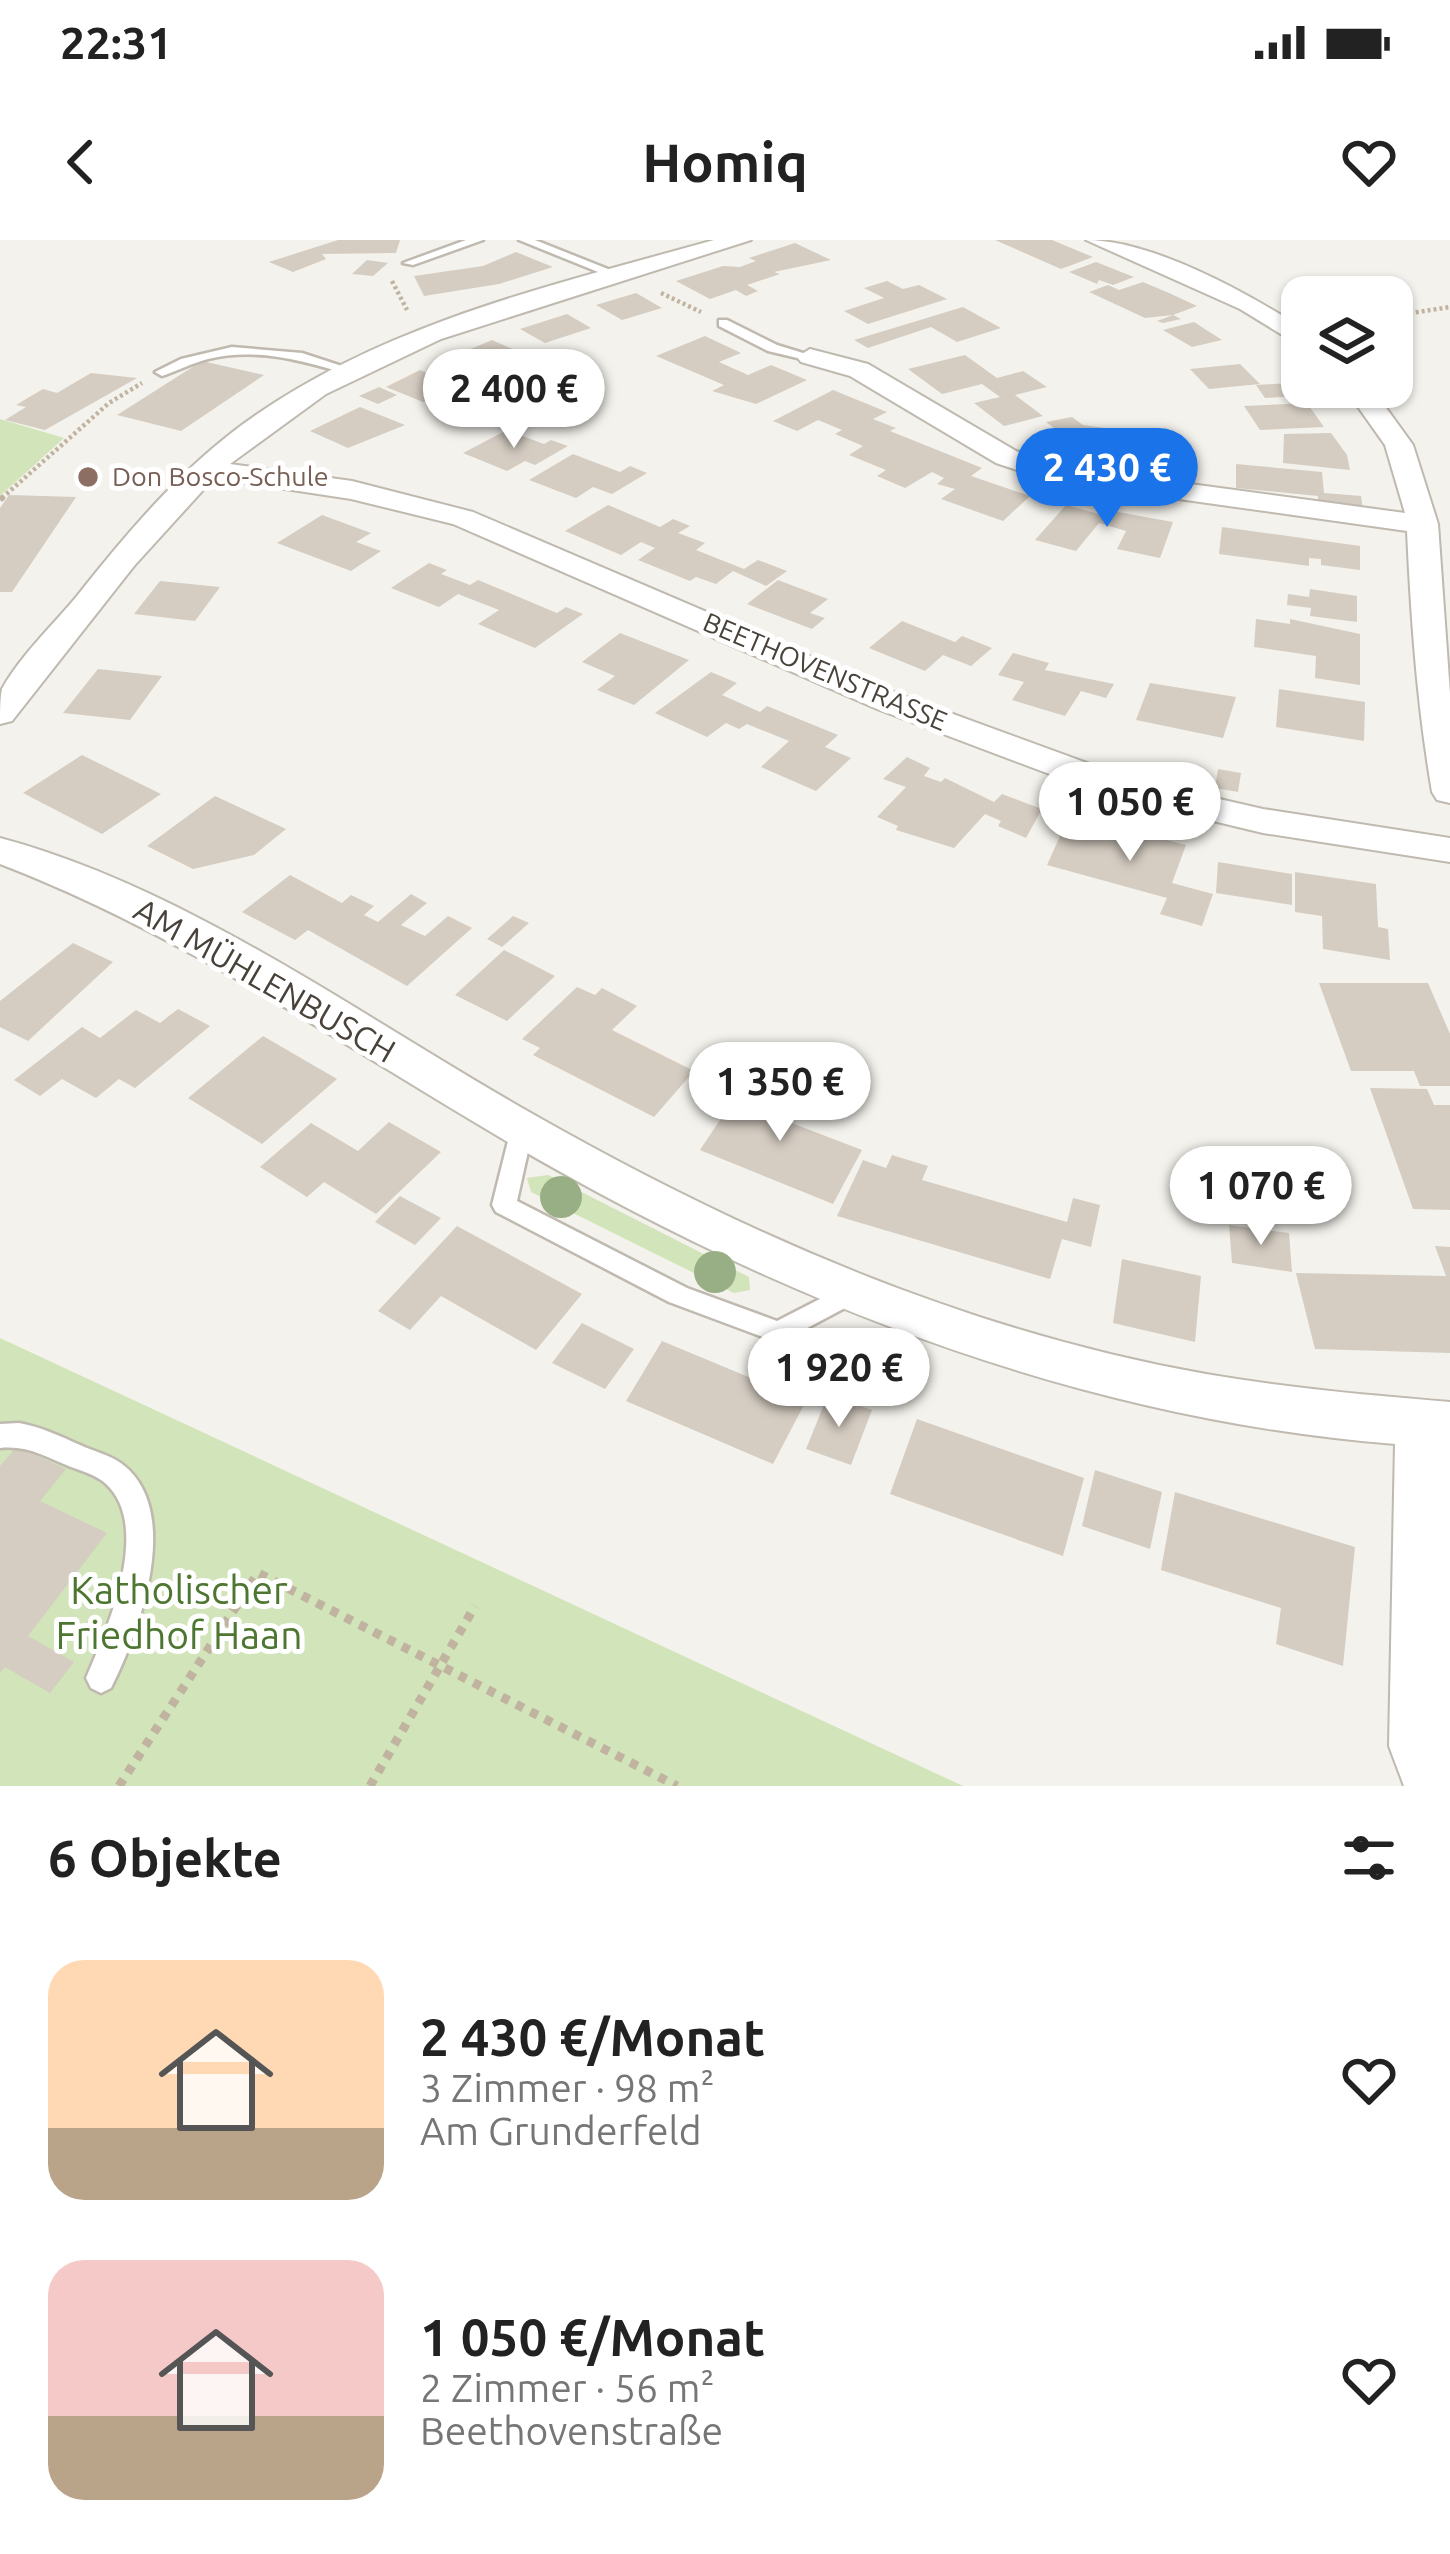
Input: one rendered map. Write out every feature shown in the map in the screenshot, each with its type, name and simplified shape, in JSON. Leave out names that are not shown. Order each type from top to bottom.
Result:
[{"type":"street","points":[[0,714],[149,532],[208,469],[264,422],[350,370],[430,335],[740,240]]},
{"type":"street","points":[[1097,240],[1249,304],[1281,325]]},
{"type":"street","points":[[810,357],[859,370],[1006,457],[1060,475],[1423,524]]},
{"type":"street","points":[[1372,408],[1406,454],[1418,488],[1426,632],[1450,792]]},
{"type":"street","name":"BEETHOVENSTRASSE","points":[[208,469],[352,490],[463,518],[889,702],[1118,787],[1263,821],[1450,850]]},
{"type":"street","name":"AM MÜHLENBUSCH","points":[[0,850],[133,903],[521,1129],[719,1237],[851,1293],[1055,1363],[1229,1405],[1436,1424],[1419,1746],[1435,1786]]},
{"type":"lane","points":[[409,263],[477,240]]},
{"type":"lane","points":[[525,240],[620,274]]},
{"type":"lane","points":[[723,323],[773,348],[810,357]]},
{"type":"lane","points":[[162,372],[213,351],[237,348],[289,353],[350,370]]},
{"type":"lane","points":[[521,1129],[505,1205],[678,1295],[779,1332],[851,1293]]},
{"type":"lane","points":[[0,1436],[24,1432],[117,1475],[137,1511],[138,1561],[120,1646],[101,1678]]},
{"type":"path","points":[[409,263],[392,279],[395,291],[430,335]]},
{"type":"path","points":[[620,274],[723,323]]},
{"type":"path","points":[[1413,313],[1450,307]]},
{"type":"path","points":[[0,500],[109,403],[162,372]]},
{"type":"path","points":[[119,1786],[258,1573],[676,1786]]},
{"type":"path","points":[[370,1786],[475,1606]]},
{"type":"green space","points":[[0,419],[64,438],[0,496]]},
{"type":"green space","points":[[548,1175],[749,1277],[750,1290],[734,1293],[531,1192],[527,1178]]},
{"type":"green space","name":"Katholischer Friedhof Haan","points":[[0,1338],[963,1786],[0,1786]]},
{"type":"building","points":[[338,240],[400,240],[396,253],[322,254],[326,259],[293,272],[269,262]]},
{"type":"building","points":[[995,240],[1052,240],[1093,257],[1061,269]]},
{"type":"building","points":[[795,243],[831,260],[774,272],[780,274],[747,285],[758,291],[746,296],[736,290],[710,299],[676,281],[723,266],[740,267],[756,261],[749,258]]},
{"type":"building","points":[[516,252],[553,267],[499,284],[424,296],[414,276],[483,266]]},
{"type":"building","points":[[367,260],[388,263],[373,276],[352,274]]},
{"type":"building","points":[[1096,262],[1134,277],[1113,285],[1099,280],[1097,284],[1069,272]]},
{"type":"building","points":[[887,281],[903,289],[919,285],[947,299],[868,324],[844,311],[884,298],[864,288]]},
{"type":"building","points":[[1143,282],[1197,306],[1145,318],[1089,292]]},
{"type":"building","points":[[636,293],[662,308],[622,320],[596,305]]},
{"type":"building","points":[[963,307],[1001,328],[957,342],[931,327],[868,348],[854,340]]},
{"type":"building","points":[[567,314],[591,328],[545,343],[520,329]]},
{"type":"building","points":[[1194,322],[1222,340],[1192,347],[1163,330]]},
{"type":"building","points":[[705,336],[741,353],[719,362],[748,375],[771,365],[807,380],[756,404],[712,391],[724,385],[656,356]]},
{"type":"building","points":[[492,340],[517,351],[474,370],[449,358]]},
{"type":"building","points":[[965,355],[997,378],[1023,371],[1047,387],[1015,395],[1043,416],[1004,426],[974,403],[1000,397],[982,384],[942,394],[908,369]]},
{"type":"building","points":[[202,361],[264,375],[181,431],[117,415]]},
{"type":"building","points":[[1240,364],[1260,384],[1209,389],[1190,369]]},
{"type":"building","points":[[420,370],[444,380],[455,375],[464,378],[453,384],[461,389],[423,402],[386,387]]},
{"type":"building","points":[[91,373],[137,378],[45,430],[5,420],[26,407],[16,405],[43,389],[57,393]]},
{"type":"building","points":[[1281,384],[1281,397],[1265,398],[1256,385]]},
{"type":"building","points":[[379,387],[397,395],[378,404],[359,396]]},
{"type":"building","points":[[833,390],[887,412],[873,419],[896,428],[890,431],[982,468],[971,476],[1030,496],[1003,521],[941,499],[955,489],[937,484],[944,478],[932,472],[905,488],[877,476],[886,470],[849,455],[863,446],[835,434],[842,430],[818,420],[797,431],[773,421]]},
{"type":"building","points":[[1244,406],[1311,408],[1324,427],[1260,430]]},
{"type":"building","points":[[360,407],[405,425],[348,448],[310,431]]},
{"type":"building","points":[[1072,417],[1083,425],[1140,433],[1129,458],[1078,453],[1080,448],[1049,454],[1030,438],[1058,431],[1046,422]]},
{"type":"building","points":[[507,430],[544,444],[551,440],[568,446],[535,465],[525,461],[507,471],[463,453]]},
{"type":"building","points":[[1331,433],[1347,455],[1350,470],[1283,463],[1284,434]]},
{"type":"building","points":[[573,454],[620,472],[630,466],[647,473],[612,494],[593,487],[576,498],[529,480]]},
{"type":"building","points":[[1236,464],[1322,472],[1324,493],[1361,496],[1363,510],[1318,506],[1318,496],[1236,488]]},
{"type":"building","points":[[9,495],[76,497],[12,592],[0,592],[0,508]]},
{"type":"building","points":[[608,505],[660,527],[673,519],[690,526],[678,533],[705,543],[696,550],[744,569],[758,560],[787,571],[766,586],[733,571],[716,584],[696,577],[690,581],[638,560],[655,548],[641,542],[621,555],[565,531]]},
{"type":"building","points":[[1066,505],[1099,514],[1107,510],[1173,522],[1160,558],[1117,549],[1126,531],[1099,523],[1076,551],[1035,540]]},
{"type":"building","points":[[322,515],[371,533],[356,542],[381,551],[351,571],[277,543]]},
{"type":"building","points":[[1222,527],[1360,546],[1360,570],[1321,565],[1321,559],[1309,558],[1309,566],[1219,554]]},
{"type":"building","points":[[429,563],[447,570],[441,574],[470,585],[478,580],[557,613],[566,607],[583,614],[535,648],[478,624],[499,610],[458,594],[439,607],[391,588]]},
{"type":"building","points":[[778,580],[828,599],[810,613],[825,618],[812,629],[747,604]]},
{"type":"building","points":[[160,581],[220,587],[195,621],[134,614]]},
{"type":"building","points":[[1310,589],[1357,596],[1357,622],[1310,616],[1311,608],[1287,605],[1288,594],[1309,597]]},
{"type":"building","points":[[1256,619],[1290,624],[1290,619],[1360,634],[1360,685],[1315,678],[1316,656],[1254,647]]},
{"type":"building","points":[[902,621],[955,642],[962,636],[992,648],[971,666],[943,655],[925,671],[869,648]]},
{"type":"building","points":[[620,633],[689,660],[634,705],[597,690],[615,676],[582,662]]},
{"type":"building","points":[[1013,653],[1049,663],[1045,670],[1114,684],[1106,698],[1081,691],[1065,716],[1012,700],[1024,682],[998,675]]},
{"type":"building","points":[[98,669],[162,676],[130,720],[63,713]]},
{"type":"building","points":[[711,672],[737,683],[722,695],[760,712],[767,706],[838,735],[825,747],[851,758],[816,791],[761,767],[789,741],[747,724],[739,729],[726,723],[707,737],[655,713]]},
{"type":"building","points":[[1150,683],[1236,697],[1223,738],[1136,720]]},
{"type":"building","points":[[1279,689],[1365,702],[1364,741],[1276,727]]},
{"type":"building","points":[[82,755],[161,794],[102,834],[23,793]]},
{"type":"building","points":[[907,757],[930,768],[924,776],[941,782],[945,778],[994,802],[1002,794],[1042,809],[1026,838],[998,826],[1001,821],[985,814],[954,848],[896,830],[898,826],[877,817],[906,787],[883,779]]},
{"type":"building","points":[[1218,769],[1241,773],[1238,792],[1215,788]]},
{"type":"building","points":[[215,796],[286,829],[254,855],[193,869],[147,846]]},
{"type":"building","points":[[1070,814],[1186,845],[1172,883],[1213,894],[1202,926],[1160,914],[1167,898],[1047,865]]},
{"type":"building","points":[[1218,862],[1292,874],[1292,905],[1216,893]]},
{"type":"building","points":[[1295,872],[1376,884],[1378,927],[1388,929],[1390,960],[1323,949],[1322,916],[1295,912]]},
{"type":"building","points":[[290,875],[342,903],[351,895],[374,906],[364,915],[378,922],[411,894],[427,903],[401,925],[425,936],[448,916],[472,928],[407,986],[308,930],[295,940],[242,912]]},
{"type":"building","points":[[513,916],[529,923],[502,947],[487,939]]},
{"type":"building","points":[[73,943],[113,962],[28,1041],[0,1027],[0,1001]]},
{"type":"building","points":[[504,950],[555,976],[507,1021],[455,995]]},
{"type":"building","points":[[1319,983],[1428,983],[1450,1034],[1450,1086],[1420,1086],[1414,1071],[1351,1071]]},
{"type":"building","points":[[577,987],[595,995],[602,988],[637,1006],[612,1030],[694,1071],[654,1117],[533,1055],[540,1048],[522,1039]]},
{"type":"building","points":[[178,1009],[210,1026],[135,1088],[119,1079],[96,1098],[62,1079],[40,1096],[14,1080],[82,1027],[100,1038],[136,1010],[160,1023]]},
{"type":"building","points":[[263,1036],[337,1079],[262,1144],[188,1098]]},
{"type":"building","points":[[750,1075],[793,1091],[776,1117],[862,1150],[833,1204],[700,1150]]},
{"type":"building","points":[[1370,1088],[1427,1089],[1434,1105],[1450,1105],[1450,1210],[1413,1209]]},
{"type":"building","points":[[389,1122],[441,1152],[376,1214],[324,1182],[307,1197],[260,1167],[311,1123],[358,1151]]},
{"type":"building","points":[[892,1155],[928,1166],[922,1180],[1067,1222],[1073,1198],[1100,1205],[1091,1247],[1062,1239],[1050,1279],[837,1216],[863,1160],[886,1168]]},
{"type":"building","points":[[400,1196],[441,1218],[415,1245],[375,1222]]},
{"type":"building","points":[[1229,1225],[1289,1233],[1292,1272],[1232,1263]]},
{"type":"building","points":[[457,1226],[582,1294],[536,1350],[441,1296],[410,1330],[378,1311]]},
{"type":"building","points":[[1435,1246],[1450,1247],[1450,1353],[1315,1349],[1296,1273],[1446,1276]]},
{"type":"building","points":[[1122,1259],[1201,1276],[1195,1342],[1113,1323]]},
{"type":"building","points":[[582,1323],[634,1349],[605,1389],[552,1363]]},
{"type":"building","points":[[662,1341],[806,1401],[773,1464],[626,1401]]},
{"type":"building","points":[[828,1395],[872,1410],[851,1465],[806,1449]]},
{"type":"building","points":[[917,1419],[1084,1478],[1063,1556],[890,1494]]},
{"type":"building","points":[[17,1446],[66,1469],[40,1501],[107,1533],[28,1636],[74,1662],[50,1693],[5,1667],[0,1673],[0,1466]]},
{"type":"building","points":[[1095,1470],[1162,1492],[1150,1549],[1082,1526]]},
{"type":"building","points":[[1175,1492],[1355,1547],[1343,1666],[1276,1644],[1281,1608],[1161,1570]]},
{"type":"place","name":"Don Bosco-Schule","points":[[88,477]]}]
